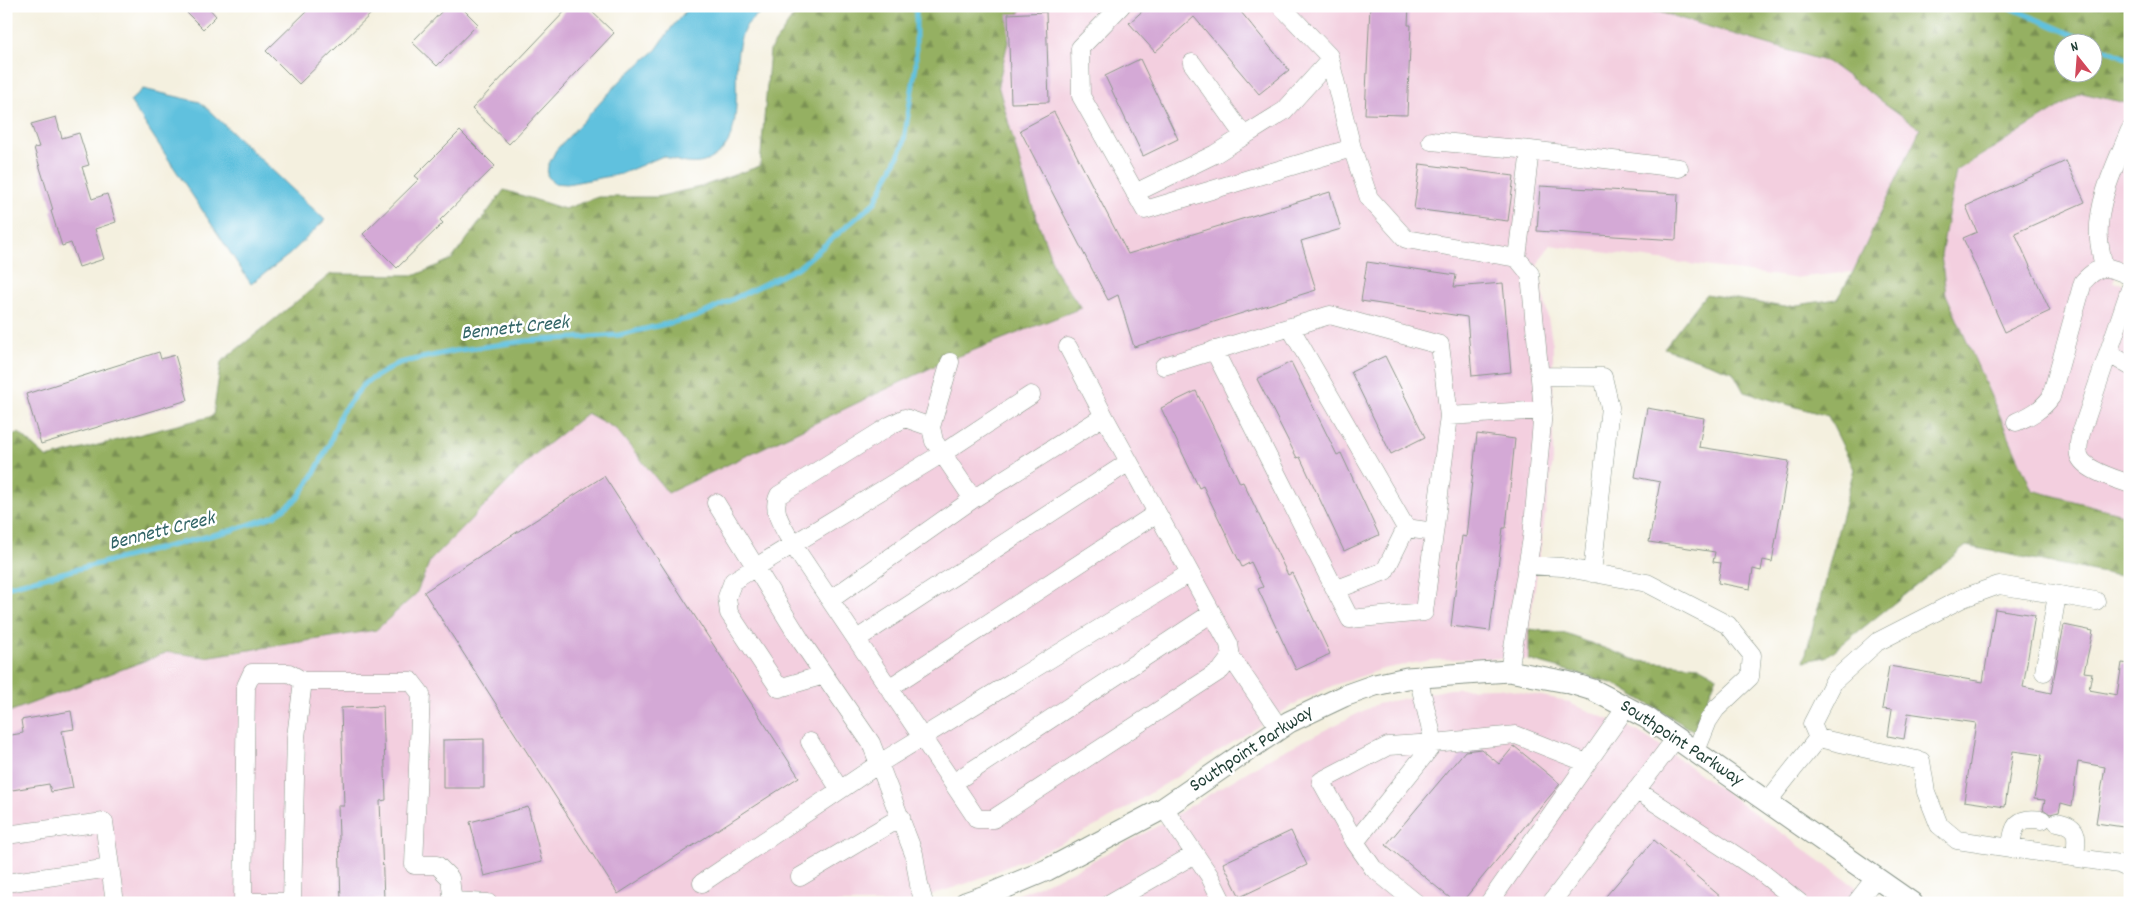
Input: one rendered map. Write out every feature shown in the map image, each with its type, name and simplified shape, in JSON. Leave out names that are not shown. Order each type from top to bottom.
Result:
[{"type":"main road","name":"Southpoint Parkway","points":[[965,903],[1004,896],[1164,808],[1280,729],[1317,707],[1375,685],[1418,677],[1509,671],[1567,682],[1593,690],[1626,706],[1696,751],[1912,903]]},
{"type":"lane","points":[[1121,6],[1080,48],[1081,96],[1145,210],[1352,148]]},
{"type":"lane","points":[[1281,6],[1329,56],[1352,148],[1369,198],[1406,239],[1518,258]]},
{"type":"lane","points":[[1135,193],[1215,154],[1284,110],[1330,60]]},
{"type":"lane","points":[[1192,63],[1244,136]]},
{"type":"lane","points":[[2104,267],[2099,239],[2101,212],[2108,185],[2130,130]]},
{"type":"lane","points":[[1431,141],[1530,150],[1679,168]]},
{"type":"lane","points":[[1509,671],[1532,538],[1543,410],[1530,274],[1518,258],[1530,150]]},
{"type":"lane","points":[[2016,422],[2043,408],[2052,397],[2083,282],[2094,270],[2104,267],[2130,276]]},
{"type":"lane","points":[[2130,289],[2083,427],[2079,444],[2079,456],[2083,462],[2098,472],[2130,484]]},
{"type":"lane","points":[[1164,366],[1214,350],[1330,315],[1440,345],[1450,416],[1424,612],[1350,619],[1214,350]]},
{"type":"lane","points":[[1290,327],[1406,528]]},
{"type":"lane","points":[[1068,347],[1229,644],[1231,657],[1280,729]]},
{"type":"lane","points":[[2108,353],[2130,366]]},
{"type":"lane","points":[[950,362],[931,428],[934,441],[973,499]]},
{"type":"lane","points":[[1540,376],[1603,377],[1610,408],[1592,573]]},
{"type":"lane","points":[[824,675],[779,688],[730,613],[727,597],[733,582],[943,454],[1031,395]]},
{"type":"lane","points":[[1450,416],[1543,410]]},
{"type":"lane","points":[[830,600],[973,499],[1104,416]]},
{"type":"lane","points":[[931,428],[905,418],[891,425],[779,495],[775,502],[775,511],[793,545],[977,819],[993,820],[1221,670],[1231,657]]},
{"type":"lane","points":[[857,640],[1129,462]]},
{"type":"lane","points":[[716,503],[801,641],[871,743],[914,854],[924,903]]},
{"type":"lane","points":[[889,688],[1157,513]]},
{"type":"lane","points":[[1406,528],[1434,532]]},
{"type":"lane","points":[[1335,590],[1385,570],[1406,528]]},
{"type":"lane","points":[[1527,565],[1562,567],[1647,582],[1728,625],[1752,655],[1750,677],[1716,709],[1708,721],[1696,751]]},
{"type":"lane","points":[[702,883],[880,764],[1190,573]]},
{"type":"lane","points":[[1818,738],[1812,724],[1834,681],[1877,642],[1963,598],[1999,585],[2096,602]]},
{"type":"lane","points":[[2044,672],[2057,595]]},
{"type":"lane","points":[[953,782],[1212,613]]},
{"type":"lane","points":[[303,681],[296,737],[292,902],[243,902],[246,686],[252,673],[289,673],[303,681],[411,681],[422,694],[414,864],[437,865],[450,878],[453,902],[488,903]]},
{"type":"lane","points":[[1418,677],[1434,743]]},
{"type":"lane","points":[[1489,903],[1626,706]]},
{"type":"lane","points":[[1416,903],[1372,868],[1355,842],[1321,781],[1388,746],[1516,735],[1587,763]]},
{"type":"lane","points":[[1551,903],[1676,738]]},
{"type":"lane","points":[[1768,801],[1818,738]]},
{"type":"lane","points":[[1818,738],[1921,761],[1926,792],[1939,825],[1957,840],[2119,864],[2130,869]]},
{"type":"lane","points":[[810,742],[840,790]]},
{"type":"lane","points":[[1355,842],[1434,743]]},
{"type":"lane","points":[[1636,790],[1760,872],[1800,903]]},
{"type":"lane","points":[[1164,808],[1209,875],[1223,903]]},
{"type":"lane","points":[[800,877],[901,817]]},
{"type":"lane","points":[[2011,848],[2012,831],[2019,822],[2029,818],[2068,824],[2074,830],[2077,840],[2075,857]]},
{"type":"lane","points":[[6,835],[104,822],[115,903]]},
{"type":"lane","points":[[1110,903],[1195,854]]},
{"type":"lane","points":[[6,883],[110,868]]},
{"type":"lane","points":[[1856,903],[1876,877]]},
{"type":"shaded area","points":[[1023,6],[1492,6],[1659,12],[1828,62],[1920,129],[1853,272],[1793,278],[1550,245],[1538,264],[1553,345],[1553,460],[1529,629],[1529,660],[1488,658],[1430,660],[1383,669],[1334,685],[1298,702],[1102,823],[1049,849],[968,883],[906,903],[6,903],[6,713],[168,652],[205,657],[416,594],[430,561],[534,455],[587,413],[616,429],[668,493],[939,364],[1080,308],[1055,270],[1029,196],[997,85],[1011,29]]},
{"type":"shaded area","points":[[2082,93],[2130,104],[2130,257],[2125,255],[2114,282],[2130,286],[2130,516],[2032,490],[1946,294],[1941,255],[1956,172]]},
{"type":"shaded area","points":[[1499,688],[1562,700],[1637,731],[1678,758],[1878,903],[999,903],[1073,871],[1154,828],[1273,756],[1377,704],[1450,689]]},
{"type":"green space","points":[[800,6],[1023,6],[1011,29],[998,85],[1029,196],[1055,270],[1081,308],[939,364],[668,493],[616,429],[587,413],[534,455],[430,561],[416,594],[376,630],[205,657],[168,652],[6,713],[6,436],[19,433],[47,458],[213,416],[221,362],[331,274],[416,275],[452,259],[504,190],[565,209],[598,197],[657,197],[700,187],[760,166],[770,50]]},
{"type":"green space","points":[[1492,6],[2130,6],[2130,104],[2082,93],[1956,171],[1941,255],[1946,294],[2032,490],[2130,516],[2130,578],[1966,546],[1826,657],[1804,661],[1854,469],[1828,416],[1744,392],[1733,372],[1664,348],[1706,294],[1784,307],[1837,299],[1853,272],[1920,129],[1828,62],[1659,12]]},
{"type":"green space","points":[[1529,629],[1566,634],[1639,661],[1699,666],[1717,676],[1694,731],[1615,684],[1529,660]]},
{"type":"water","points":[[690,6],[767,6],[747,25],[739,43],[736,113],[733,129],[727,144],[717,155],[704,162],[690,163],[663,156],[621,174],[567,184],[553,183],[547,175],[548,166],[556,150],[624,77],[656,50]]},
{"type":"water","points":[[143,89],[200,102],[325,220],[290,254],[251,284],[130,101]]},
{"type":"building","points":[[194,6],[207,6],[216,16],[203,29],[187,13]]},
{"type":"building","points":[[312,6],[379,6],[299,84],[266,51]]},
{"type":"building","points":[[447,6],[460,6],[478,24],[437,66],[412,42]]},
{"type":"building","points":[[570,6],[586,6],[614,33],[509,144],[472,109]]},
{"type":"building","points":[[1148,6],[1236,6],[1289,70],[1259,94],[1194,17],[1155,52],[1129,23]]},
{"type":"building","points":[[1370,6],[1409,6],[1408,25],[1411,25],[1407,115],[1365,114]]},
{"type":"building","points":[[1046,12],[1049,102],[1011,103],[1008,14]]},
{"type":"building","points":[[1140,59],[1178,139],[1143,156],[1105,76]]},
{"type":"building","points":[[1054,112],[1128,254],[1330,192],[1341,229],[1301,241],[1316,290],[1134,347],[1118,295],[1108,300],[1020,130]]},
{"type":"building","points":[[56,117],[62,138],[79,133],[89,165],[82,167],[92,199],[107,194],[116,222],[95,229],[104,259],[79,267],[71,243],[62,246],[34,148],[39,147],[31,124]]},
{"type":"building","points":[[460,131],[495,166],[440,220],[443,223],[397,268],[363,234],[419,179],[415,176]]},
{"type":"building","points":[[2066,161],[2085,202],[2015,233],[2050,311],[2005,332],[1963,238],[1977,232],[1966,206]]},
{"type":"building","points":[[1420,164],[1514,176],[1508,221],[1414,209]]},
{"type":"building","points":[[1540,186],[1678,194],[1676,240],[1537,231]]},
{"type":"building","points":[[1367,262],[1456,275],[1454,287],[1503,283],[1511,372],[1472,376],[1467,317],[1361,301]]},
{"type":"building","points":[[159,352],[161,359],[175,355],[188,400],[41,444],[26,394]]},
{"type":"building","points":[[1385,356],[1425,437],[1391,454],[1351,372]]},
{"type":"building","points":[[1291,362],[1337,455],[1341,453],[1379,535],[1344,551],[1300,457],[1297,458],[1257,379]]},
{"type":"building","points":[[1196,391],[1240,483],[1243,482],[1288,575],[1292,573],[1330,654],[1296,670],[1258,589],[1263,587],[1251,562],[1242,567],[1203,486],[1199,488],[1161,408]]},
{"type":"building","points":[[1647,408],[1704,418],[1699,447],[1789,461],[1772,562],[1763,560],[1761,571],[1753,569],[1750,589],[1718,583],[1721,563],[1713,562],[1715,552],[1649,542],[1660,482],[1635,477]]},
{"type":"building","points":[[1477,434],[1515,439],[1506,528],[1503,528],[1490,631],[1451,626],[1462,536],[1466,537]]},
{"type":"building","points":[[604,476],[799,777],[618,894],[424,592]]},
{"type":"building","points":[[1995,609],[2035,615],[2023,687],[2051,693],[2064,625],[2093,631],[2084,672],[2092,673],[2089,690],[2117,695],[2122,663],[2130,664],[2130,828],[2096,823],[2105,767],[2078,762],[2072,806],[2061,803],[2059,812],[2050,814],[2043,809],[2045,800],[2034,799],[2042,755],[2013,751],[2005,807],[1964,801],[1976,723],[1908,713],[1904,739],[1888,736],[1892,710],[1882,709],[1889,666],[1983,682]]},
{"type":"building","points":[[383,706],[386,800],[380,801],[384,899],[341,901],[338,806],[344,806],[341,708]]},
{"type":"building","points":[[71,711],[74,729],[62,731],[73,788],[51,792],[49,784],[6,791],[6,736],[23,733],[21,720]]},
{"type":"building","points":[[484,739],[484,788],[443,788],[443,740]]},
{"type":"building","points":[[1514,746],[1560,784],[1461,903],[1456,903],[1386,845],[1465,751],[1481,749],[1499,764]]},
{"type":"building","points":[[528,807],[542,862],[484,876],[470,822]]},
{"type":"building","points":[[1291,831],[1307,865],[1240,897],[1223,863]]},
{"type":"building","points":[[1654,840],[1728,903],[1600,903]]},
{"type":"waterway","name":"Bennett Creek","points":[[6,587],[233,530],[274,516],[297,499],[314,474],[329,445],[341,413],[365,383],[399,363],[454,351],[525,341],[619,335],[696,317],[799,267],[875,202],[903,146],[916,65],[916,6]]},
{"type":"waterway","points":[[2006,6],[2067,32]]},
{"type":"waterway","points":[[2104,48],[2130,60]]}]
